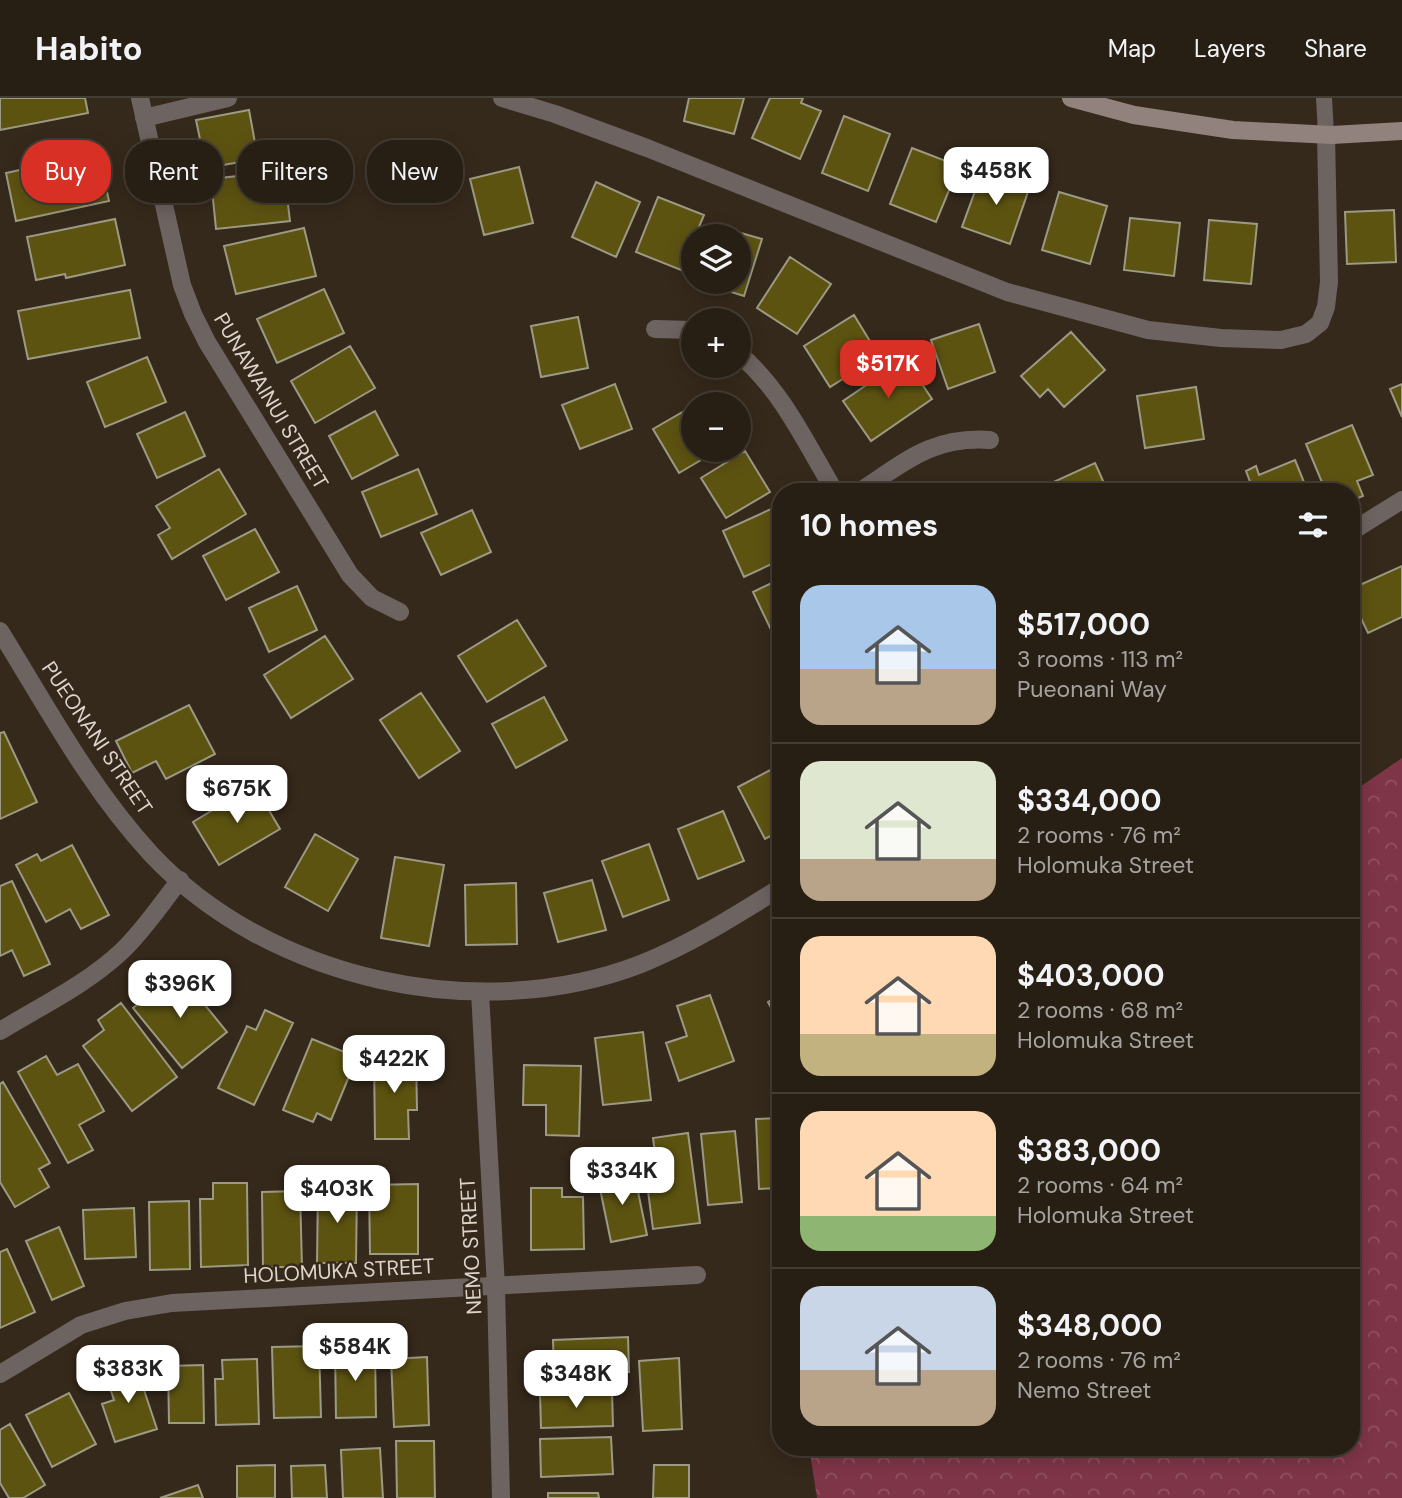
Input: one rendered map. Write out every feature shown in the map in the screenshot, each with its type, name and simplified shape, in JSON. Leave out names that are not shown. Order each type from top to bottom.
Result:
[{"type":"street","name":"PUNAWAINUI STREET","points":[[140,98],[180,275],[193,314],[207,342],[350,575],[372,598],[400,612]]},
{"type":"street","points":[[144,118],[228,98]]},
{"type":"street","points":[[502,98],[555,114],[647,148],[1007,292],[1148,330],[1221,338],[1281,340],[1306,334],[1320,323],[1326,307],[1329,282],[1326,134]]},
{"type":"street","points":[[1071,98],[1134,115],[1233,130],[1326,134],[1402,131]]},
{"type":"street","points":[[655,329],[681,330]]},
{"type":"street","points":[[751,366],[780,400],[830,483]]},
{"type":"street","points":[[873,483],[926,449],[951,441],[990,440]]},
{"type":"street","points":[[1360,526],[1402,500]]},
{"type":"street","name":"PUEONANI STREET","points":[[0,631],[7,657],[118,817],[153,856],[235,921],[281,947],[330,967],[380,981],[432,989],[480,992],[537,989],[589,979],[639,964],[687,943],[772,893]]},
{"type":"street","points":[[0,1031],[99,969],[121,952],[180,880]]},
{"type":"street","name":"NEMO STREET","points":[[480,992],[496,1287],[501,1498]]},
{"type":"street","name":"HOLOMUKA STREET","points":[[0,1374],[80,1325],[125,1311],[172,1303],[697,1275]]},
{"type":"lane","points":[[1324,98],[1326,134]]},
{"type":"green space","points":[[1402,758],[1402,1498],[817,1498],[810,1456],[1360,1456],[1360,787]]},
{"type":"building","points":[[0,98],[85,98],[88,113],[0,130]]},
{"type":"building","points":[[689,98],[744,98],[734,134],[684,121]]},
{"type":"building","points":[[770,98],[803,98],[801,103],[821,111],[800,159],[752,138]]},
{"type":"building","points":[[249,110],[255,140],[237,140],[237,163],[223,165],[223,140],[200,140],[196,120]]},
{"type":"building","points":[[844,116],[890,134],[868,191],[822,173]]},
{"type":"building","points":[[912,148],[959,166],[936,222],[890,204]]},
{"type":"building","points":[[519,167],[533,223],[484,235],[470,179]]},
{"type":"building","points":[[983,169],[1030,186],[1010,244],[962,227]]},
{"type":"building","points":[[21,170],[21,203],[100,203],[16,221],[6,173]]},
{"type":"building","points":[[237,176],[237,203],[288,203],[290,221],[216,229],[213,203],[223,203],[223,178]]},
{"type":"building","points":[[596,182],[640,202],[616,257],[572,237]]},
{"type":"building","points":[[1059,192],[1107,206],[1090,264],[1042,250]]},
{"type":"building","points":[[658,197],[704,215],[700,224],[681,224],[681,270],[636,252]]},
{"type":"building","points":[[1394,210],[1396,262],[1347,264],[1345,212]]},
{"type":"building","points":[[1130,218],[1180,223],[1174,276],[1124,270]]},
{"type":"building","points":[[115,219],[125,265],[66,278],[65,274],[36,280],[27,237]]},
{"type":"building","points":[[1209,220],[1257,224],[1251,284],[1204,280]]},
{"type":"building","points":[[304,228],[316,276],[236,294],[224,246]]},
{"type":"building","points":[[751,236],[762,239],[751,274]]},
{"type":"building","points":[[790,257],[831,284],[797,334],[757,308]]},
{"type":"building","points":[[324,289],[344,333],[277,363],[257,319]]},
{"type":"building","points":[[130,290],[140,338],[28,359],[18,311]]},
{"type":"building","points":[[854,315],[879,356],[830,387],[804,346]]},
{"type":"building","points":[[578,317],[588,368],[541,377],[531,326]]},
{"type":"building","points":[[979,324],[995,372],[948,389],[931,340]]},
{"type":"building","points":[[1071,332],[1105,370],[1064,407],[1048,389],[1040,397],[1021,376]]},
{"type":"building","points":[[350,346],[375,388],[315,423],[291,381]]},
{"type":"building","points":[[147,357],[166,402],[105,427],[87,382]]},
{"type":"building","points":[[905,359],[932,399],[871,441],[843,401]]},
{"type":"building","points":[[615,384],[632,429],[580,449],[562,405]]},
{"type":"building","points":[[1402,384],[1402,417],[1390,389]]},
{"type":"building","points":[[1196,387],[1204,439],[1145,448],[1137,396]]},
{"type":"building","points":[[375,411],[398,455],[352,479],[329,436]]},
{"type":"building","points":[[185,412],[205,456],[157,478],[137,434]]},
{"type":"building","points":[[681,413],[681,462],[698,462],[679,473],[653,429]]},
{"type":"building","points":[[1352,425],[1373,475],[1357,481],[1358,483],[1322,483],[1306,444]]},
{"type":"building","points":[[1295,460],[1304,483],[1251,483],[1246,471],[1256,466],[1259,475]]},
{"type":"building","points":[[751,461],[770,492],[726,518],[701,478],[727,462]]},
{"type":"building","points":[[1095,463],[1104,483],[1051,483]]},
{"type":"building","points":[[219,469],[246,514],[172,559],[158,535],[170,528],[156,506]]},
{"type":"building","points":[[418,469],[437,514],[381,537],[362,492]]},
{"type":"building","points":[[772,509],[772,564],[744,577],[723,531]]},
{"type":"building","points":[[472,510],[491,552],[441,575],[421,533]]},
{"type":"building","points":[[255,529],[279,572],[226,600],[203,556]]},
{"type":"building","points":[[1402,566],[1402,617],[1368,633],[1360,616],[1360,585]]},
{"type":"building","points":[[772,583],[772,632],[753,592]]},
{"type":"building","points":[[297,586],[317,630],[269,652],[249,608]]},
{"type":"building","points":[[517,620],[546,666],[487,702],[458,656]]},
{"type":"building","points":[[325,636],[353,679],[291,718],[264,675]]},
{"type":"building","points":[[421,693],[460,751],[419,778],[380,720]]},
{"type":"building","points":[[544,697],[567,740],[516,768],[492,724]]},
{"type":"building","points":[[189,705],[215,754],[166,779],[156,761],[132,773],[116,741]]},
{"type":"building","points":[[4,732],[37,802],[0,819],[0,733]]},
{"type":"building","points":[[772,769],[772,835],[765,839],[738,787]]},
{"type":"building","points":[[254,785],[280,829],[219,865],[193,822]]},
{"type":"building","points":[[723,811],[744,861],[698,879],[678,829]]},
{"type":"building","points":[[315,834],[358,859],[328,911],[285,887]]},
{"type":"building","points":[[649,844],[669,900],[623,917],[602,861]]},
{"type":"building","points":[[72,845],[109,915],[81,929],[70,909],[46,922],[16,865],[37,854],[41,861]]},
{"type":"building","points":[[395,857],[444,865],[429,946],[381,938]]},
{"type":"building","points":[[592,880],[606,930],[558,942],[544,893]]},
{"type":"building","points":[[12,881],[50,964],[24,976],[12,950],[0,956],[0,886]]},
{"type":"building","points":[[516,883],[517,944],[466,945],[465,885]]},
{"type":"building","points":[[178,972],[227,1032],[182,1068],[133,1008]]},
{"type":"building","points":[[710,995],[734,1061],[679,1081],[666,1043],[687,1036],[677,1006]]},
{"type":"building","points":[[121,1003],[177,1077],[132,1111],[83,1046],[104,1030],[98,1020]]},
{"type":"building","points":[[265,1010],[293,1023],[254,1105],[218,1088],[247,1026],[256,1030]]},
{"type":"building","points":[[643,1032],[651,1100],[603,1105],[595,1038]]},
{"type":"building","points":[[312,1039],[357,1057],[331,1120],[317,1113],[313,1122],[283,1110]]},
{"type":"building","points":[[416,1055],[417,1110],[408,1110],[409,1139],[375,1139],[374,1056]]},
{"type":"building","points":[[46,1056],[57,1075],[78,1064],[104,1111],[79,1125],[93,1150],[68,1163],[18,1072]]},
{"type":"building","points":[[524,1065],[581,1066],[579,1136],[546,1135],[546,1105],[523,1105]]},
{"type":"building","points":[[3,1082],[50,1163],[39,1169],[49,1187],[15,1207],[0,1182],[0,1084]]},
{"type":"building","points":[[772,1118],[772,1188],[759,1189],[756,1119]]},
{"type":"building","points":[[735,1131],[742,1202],[708,1205],[701,1134]]},
{"type":"building","points":[[688,1133],[700,1223],[653,1229],[644,1161],[656,1160],[653,1138]]},
{"type":"building","points":[[634,1172],[647,1235],[611,1242],[598,1179]]},
{"type":"building","points":[[213,1183],[247,1183],[248,1265],[201,1267],[200,1199],[213,1199]]},
{"type":"building","points":[[418,1184],[418,1254],[370,1254],[369,1185]]},
{"type":"building","points":[[318,1187],[357,1187],[356,1263],[317,1263]]},
{"type":"building","points":[[531,1188],[562,1188],[562,1197],[583,1197],[584,1249],[531,1250]]},
{"type":"building","points":[[300,1191],[302,1267],[263,1267],[262,1192]]},
{"type":"building","points":[[189,1201],[190,1269],[150,1270],[149,1202]]},
{"type":"building","points":[[134,1208],[136,1257],[85,1259],[83,1210]]},
{"type":"building","points":[[59,1227],[84,1286],[52,1300],[26,1241]]},
{"type":"building","points":[[7,1249],[35,1312],[0,1328],[0,1252]]},
{"type":"building","points":[[628,1337],[629,1372],[554,1374],[553,1340]]},
{"type":"building","points":[[319,1346],[321,1417],[274,1418],[272,1347]]},
{"type":"building","points":[[335,1348],[375,1348],[376,1417],[336,1418]]},
{"type":"building","points":[[427,1357],[429,1425],[394,1427],[391,1359]]},
{"type":"building","points":[[679,1358],[682,1429],[643,1431],[639,1361]]},
{"type":"building","points":[[257,1359],[259,1424],[216,1425],[215,1379],[223,1379],[222,1360]]},
{"type":"building","points":[[135,1363],[157,1429],[115,1442],[102,1404],[114,1400],[105,1373]]},
{"type":"building","points":[[203,1365],[204,1423],[169,1423],[168,1366]]},
{"type":"building","points":[[612,1392],[613,1426],[541,1428],[540,1394]]},
{"type":"building","points":[[69,1393],[96,1444],[52,1467],[26,1415]]},
{"type":"building","points":[[10,1424],[45,1485],[23,1498],[9,1498],[0,1483],[0,1430]]},
{"type":"building","points":[[611,1437],[613,1474],[541,1477],[540,1439]]},
{"type":"building","points":[[396,1441],[434,1441],[435,1498],[397,1498]]},
{"type":"building","points":[[380,1448],[383,1498],[343,1498],[341,1450]]},
{"type":"building","points":[[275,1465],[275,1498],[237,1498],[237,1466]]},
{"type":"building","points":[[325,1465],[327,1498],[292,1498],[291,1466]]},
{"type":"building","points":[[654,1465],[689,1465],[689,1498],[653,1498]]},
{"type":"building","points":[[198,1485],[203,1498],[160,1498]]},
{"type":"building","points":[[548,1493],[598,1493],[599,1498],[548,1498]]}]
